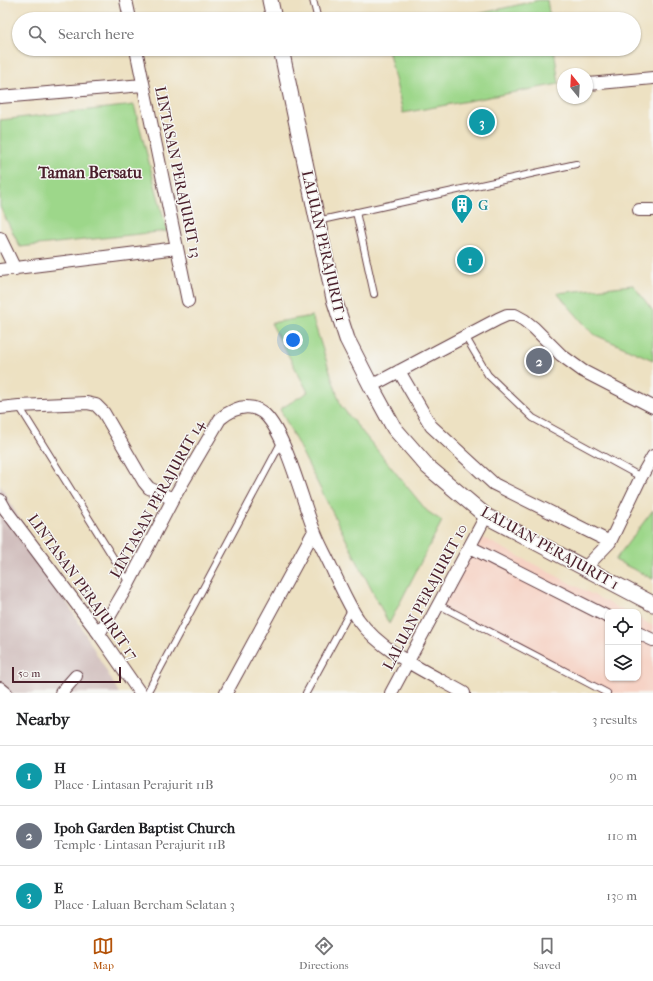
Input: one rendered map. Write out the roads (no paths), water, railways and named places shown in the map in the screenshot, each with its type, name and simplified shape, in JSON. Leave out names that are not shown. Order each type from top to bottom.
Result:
[{"type":"street","points":[[126,0],[129,12]]},
{"type":"street","points":[[270,0],[273,12]]},
{"type":"street","name":"LINTASAN PERAJURIT 13","points":[[137,56],[188,301]]},
{"type":"street","name":"LALUAN PERAJURIT 1","points":[[282,56],[334,299],[347,339],[394,428],[428,467],[486,516],[653,604]]},
{"type":"street","points":[[593,84],[653,78]]},
{"type":"street","points":[[0,97],[143,85]]},
{"type":"street","points":[[639,210],[653,210]]},
{"type":"street","points":[[0,238],[15,269]]},
{"type":"street","points":[[0,270],[178,248]]},
{"type":"street","points":[[371,386],[498,319],[507,315],[515,315],[534,328],[561,355],[583,371],[651,405]]},
{"type":"street","points":[[399,371],[431,426],[494,484],[610,542]]},
{"type":"street","points":[[0,408],[87,403],[96,405],[104,412],[144,482],[149,488],[173,499]]},
{"type":"street","name":"LINTASAN PERAJURIT 14","points":[[99,634],[129,583],[173,499],[220,419],[231,410],[240,408],[254,409],[261,412],[270,420],[282,440]]},
{"type":"street","points":[[282,440],[314,531],[358,620],[376,640],[409,662],[464,693]]},
{"type":"street","points":[[584,568],[610,542],[641,477],[653,456]]},
{"type":"street","name":"LINTASAN PERAJURIT 17","points":[[0,500],[5,509],[99,634],[140,693]]},
{"type":"street","name":"LALUAN PERAJURIT 10","points":[[391,693],[486,516]]},
{"type":"street","points":[[226,693],[314,531]]},
{"type":"street","points":[[470,546],[605,615]]},
{"type":"street","points":[[641,634],[653,640]]},
{"type":"street","points":[[61,693],[76,676]]},
{"type":"street","points":[[0,688],[6,693]]},
{"type":"lane","points":[[314,0],[316,12]]},
{"type":"lane","points":[[317,221],[576,164]]},
{"type":"lane","points":[[356,212],[374,294]]},
{"type":"lane","points":[[465,336],[488,375],[533,418],[641,477]]},
{"type":"lane","points":[[19,406],[129,583]]},
{"type":"lane","points":[[147,693],[282,440]]},
{"type":"lane","points":[[439,605],[607,693]]},
{"type":"lane","points":[[306,693],[352,608]]},
{"type":"place","name":"E","points":[[482,122]]},
{"type":"place","name":"G","points":[[462,224]]},
{"type":"place","name":"H","points":[[470,260]]},
{"type":"place","name":"Ipoh Garden Baptist Church","points":[[539,361]]},
{"type":"district","name":"Taman Bersatu","points":[[90,172]]}]
